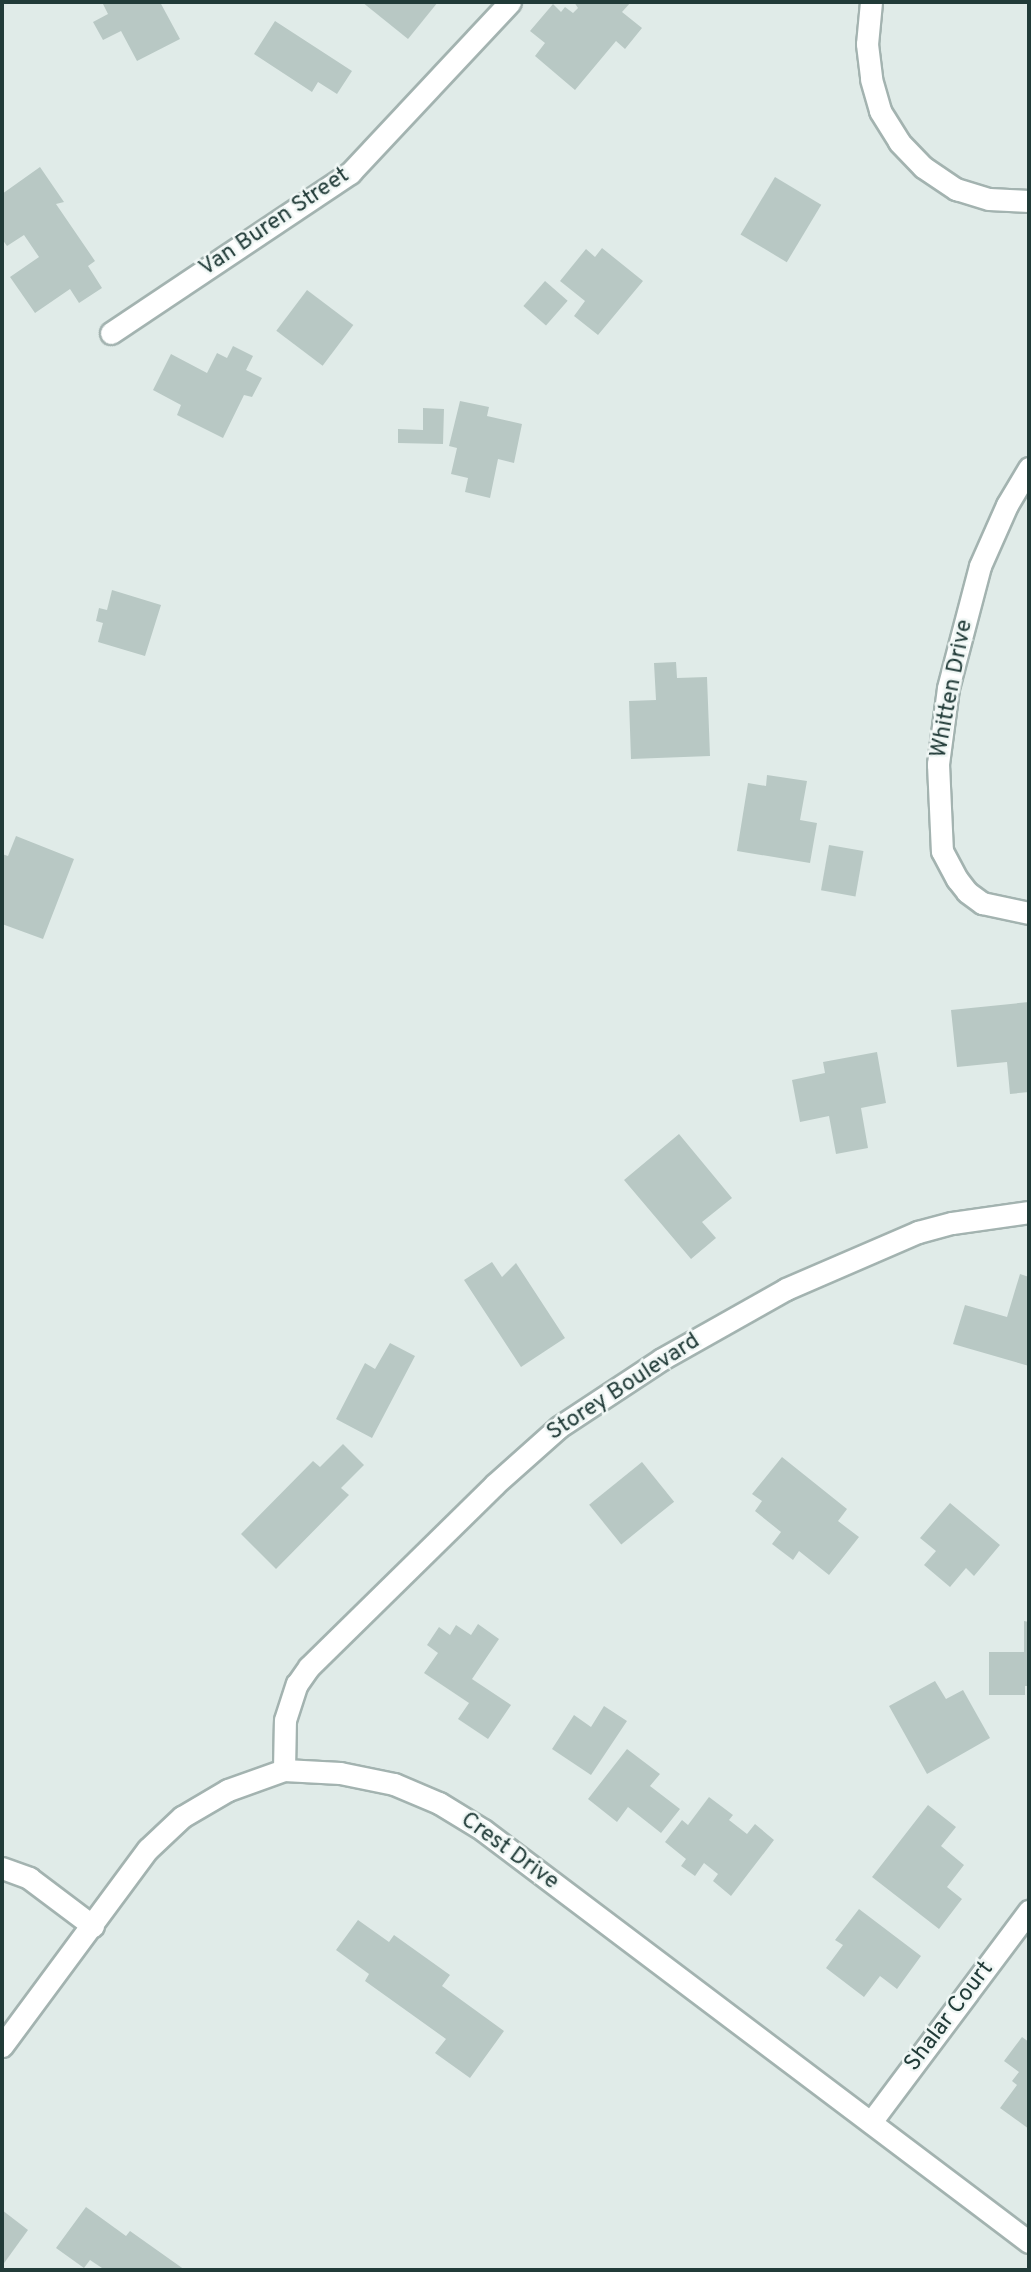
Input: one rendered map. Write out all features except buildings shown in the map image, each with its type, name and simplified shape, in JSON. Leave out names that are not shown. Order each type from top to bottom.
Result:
[{"type":"street","name":"Van Buren Street","points":[[111,333],[350,173],[510,2]]},
{"type":"street","points":[[871,2],[867,44],[871,79],[880,111],[899,142],[923,167],[956,189],[989,199],[1029,201]]},
{"type":"street","name":"Whitten Drive","points":[[1029,468],[1007,505],[980,566],[948,688],[937,764],[942,852],[957,879],[967,892],[982,903],[1029,913]]},
{"type":"street","name":"Storey Boulevard","points":[[284,1770],[285,1720],[297,1684],[309,1667],[494,1485],[559,1427],[662,1359],[786,1289],[918,1232],[952,1223],[1029,1212]]},
{"type":"street","name":"Crest Drive","points":[[2,2046],[148,1849],[182,1817],[228,1790],[284,1770],[340,1773],[381,1782],[439,1803],[483,1830],[1029,2242]]},
{"type":"street","points":[[2,1868],[29,1878],[93,1926]]},
{"type":"street","name":"Shalar Court","points":[[871,2122],[1029,1911]]}]
